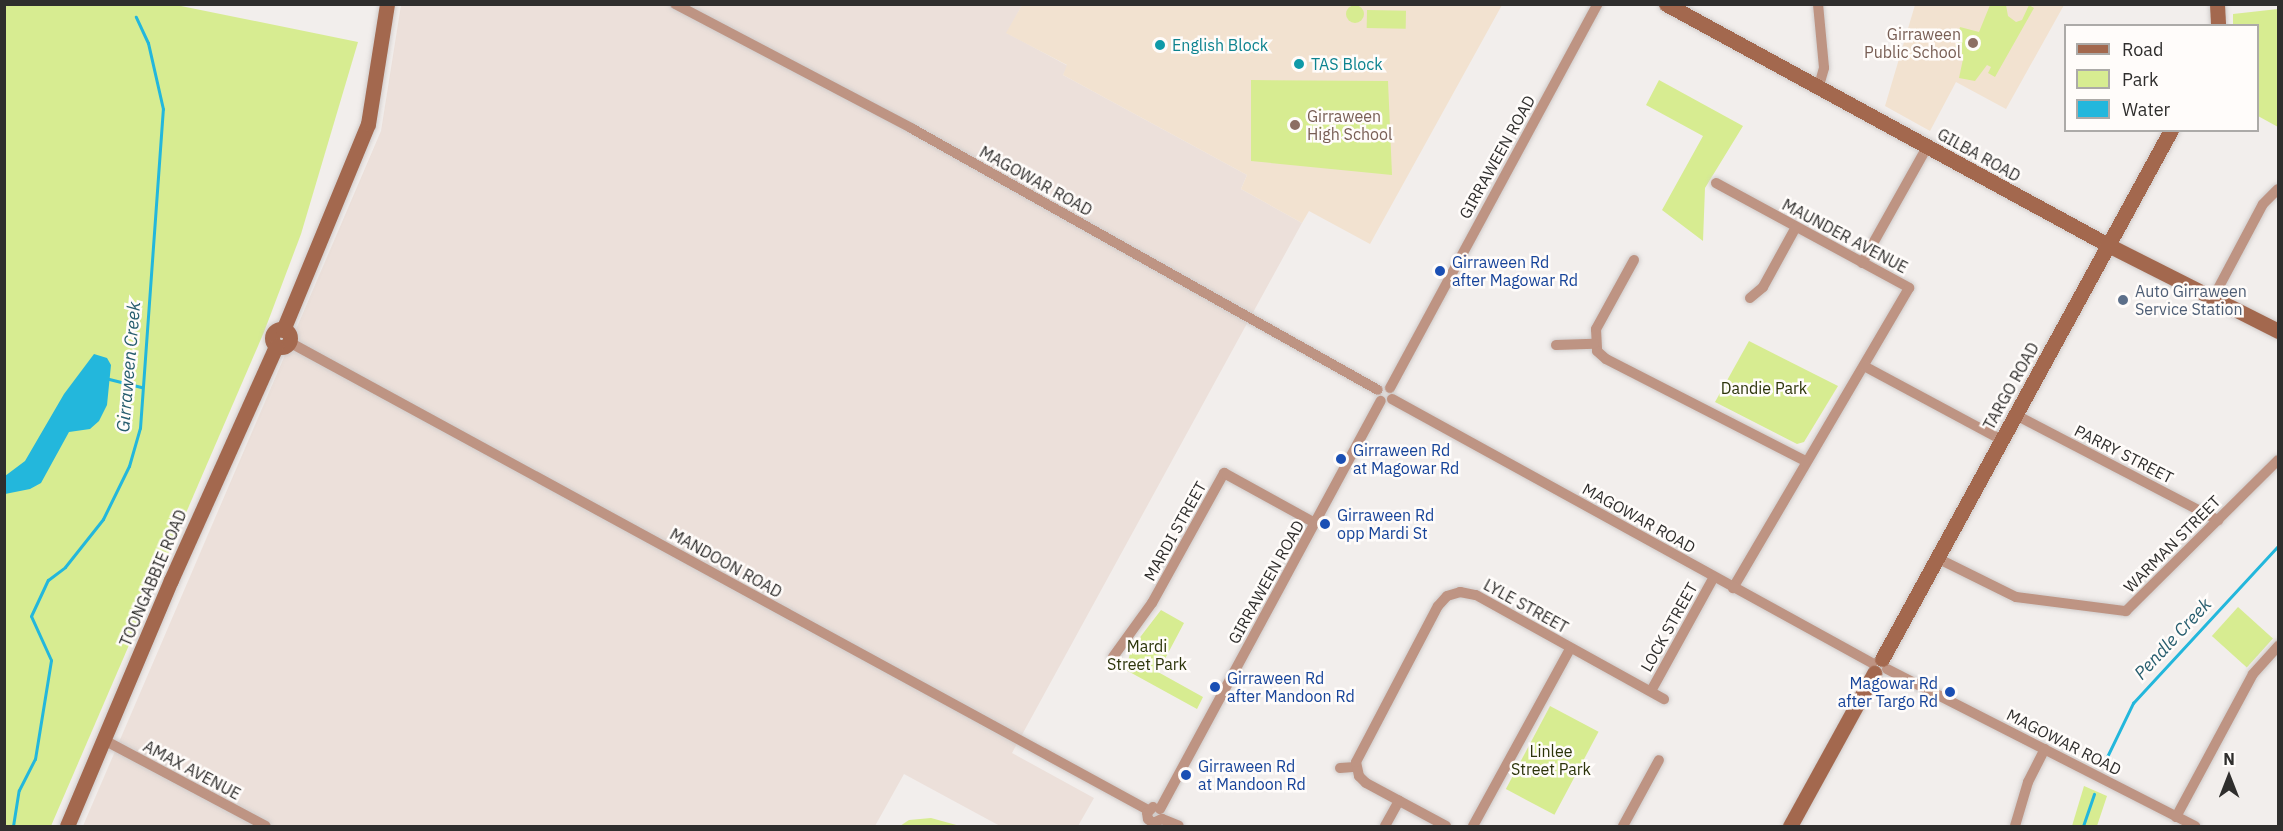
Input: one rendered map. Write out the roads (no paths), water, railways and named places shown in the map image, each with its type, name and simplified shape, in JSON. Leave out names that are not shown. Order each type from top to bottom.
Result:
[{"type":"street","name":"TOONGABBIE ROAD","points":[[67,826],[283,339],[368,124],[387,4]]},
{"type":"street","name":"MAGOWAR ROAD","points":[[675,4],[911,129],[1379,395]]},
{"type":"street","name":"GIRRAWEEN ROAD","points":[[1391,393],[1598,4]]},
{"type":"street","name":"GILBA ROAD","points":[[1666,4],[2108,245],[2278,331]]},
{"type":"street","points":[[1818,4],[1824,68],[1819,86]]},
{"type":"street","points":[[2217,4],[2218,24]]},
{"type":"street","name":"TARGO ROAD","points":[[1790,826],[2170,132]]},
{"type":"street","points":[[1862,263],[1926,147]]},
{"type":"street","name":"MAUNDER AVENUE","points":[[1716,183],[1909,288],[1732,588]]},
{"type":"street","points":[[2213,298],[2263,204],[2278,189]]},
{"type":"street","points":[[1750,298],[1763,287],[1796,227]]},
{"type":"street","points":[[1634,260],[1596,329],[1594,344],[1605,359],[1805,461]]},
{"type":"street","name":"MANDOON ROAD","points":[[283,339],[1179,826]]},
{"type":"street","points":[[1556,345],[1594,344]]},
{"type":"street","points":[[1864,366],[2002,440]]},
{"type":"street","name":"MAGOWAR ROAD","points":[[1391,393],[1732,588],[1879,666],[2195,826]]},
{"type":"street","points":[[1379,395],[1391,393]]},
{"type":"street","name":"GIRRAWEEN ROAD","points":[[1156,813],[1315,523],[1379,395]]},
{"type":"street","name":"PARRY STREET","points":[[2016,415],[2218,520]]},
{"type":"street","name":"WARMAN STREET","points":[[1937,558],[2016,597],[2126,611],[2278,460]]},
{"type":"street","name":"MARDI STREET","points":[[1113,657],[1152,603],[1224,473],[1315,523]]},
{"type":"street","name":"LOCK STREET","points":[[1651,691],[1714,577]]},
{"type":"street","name":"LYLE STREET","points":[[1356,767],[1358,753],[1447,596],[1460,591],[1476,595],[1664,699]]},
{"type":"street","points":[[2176,817],[2253,674],[2278,646]]},
{"type":"street","points":[[1473,826],[1570,649]]},
{"type":"street","name":"AMAX AVENUE","points":[[104,740],[266,826]]},
{"type":"street","points":[[2015,826],[2028,782],[2045,749]]},
{"type":"street","points":[[1623,826],[1659,760]]},
{"type":"street","points":[[1340,768],[1356,767],[1362,780],[1446,826]]},
{"type":"street","points":[[1385,826],[1399,801]]},
{"type":"street","points":[[1149,824],[1156,813]]},
{"type":"water","points":[[94,354],[107,358],[111,365],[107,405],[99,421],[90,429],[69,432],[41,483],[30,489],[5,494],[5,476],[25,461],[64,394]]},
{"type":"waterway","name":"Girraween Creek","points":[[13,826],[19,790],[35,759],[51,660],[31,616],[48,580],[65,567],[103,519],[129,466],[140,428],[163,109],[148,43],[136,17]]},
{"type":"waterway","points":[[109,379],[142,387]]},
{"type":"waterway","name":"Pendle Creek","points":[[2104,763],[2133,703],[2278,546]]},
{"type":"waterway","points":[[2083,826],[2094,794]]},
{"type":"place","name":"Girraween Public School","points":[[1973,43]]},
{"type":"place","name":"English Block","points":[[1160,45]]},
{"type":"place","name":"TAS Block","points":[[1299,64]]},
{"type":"place","name":"Girraween High School","points":[[1295,125]]},
{"type":"place","name":"Girraween Rd after Magowar Rd","points":[[1440,271]]},
{"type":"place","name":"Auto Girraween Service Station","points":[[2123,300]]},
{"type":"place","name":"Girraween Rd at Magowar Rd","points":[[1341,459]]},
{"type":"place","name":"Girraween Rd opp Mardi St","points":[[1325,524]]},
{"type":"place","name":"Girraween Rd after Mandoon Rd","points":[[1215,687]]},
{"type":"place","name":"Magowar Rd after Targo Rd","points":[[1950,692]]},
{"type":"place","name":"Girraween Rd at Mandoon Rd","points":[[1186,775]]},
{"type":"park label","name":"Dandie Park","points":[[1764,388]]},
{"type":"park label","name":"Mardi Street Park","points":[[1147,655]]},
{"type":"park label","name":"Linlee Street Park","points":[[1551,760]]}]
